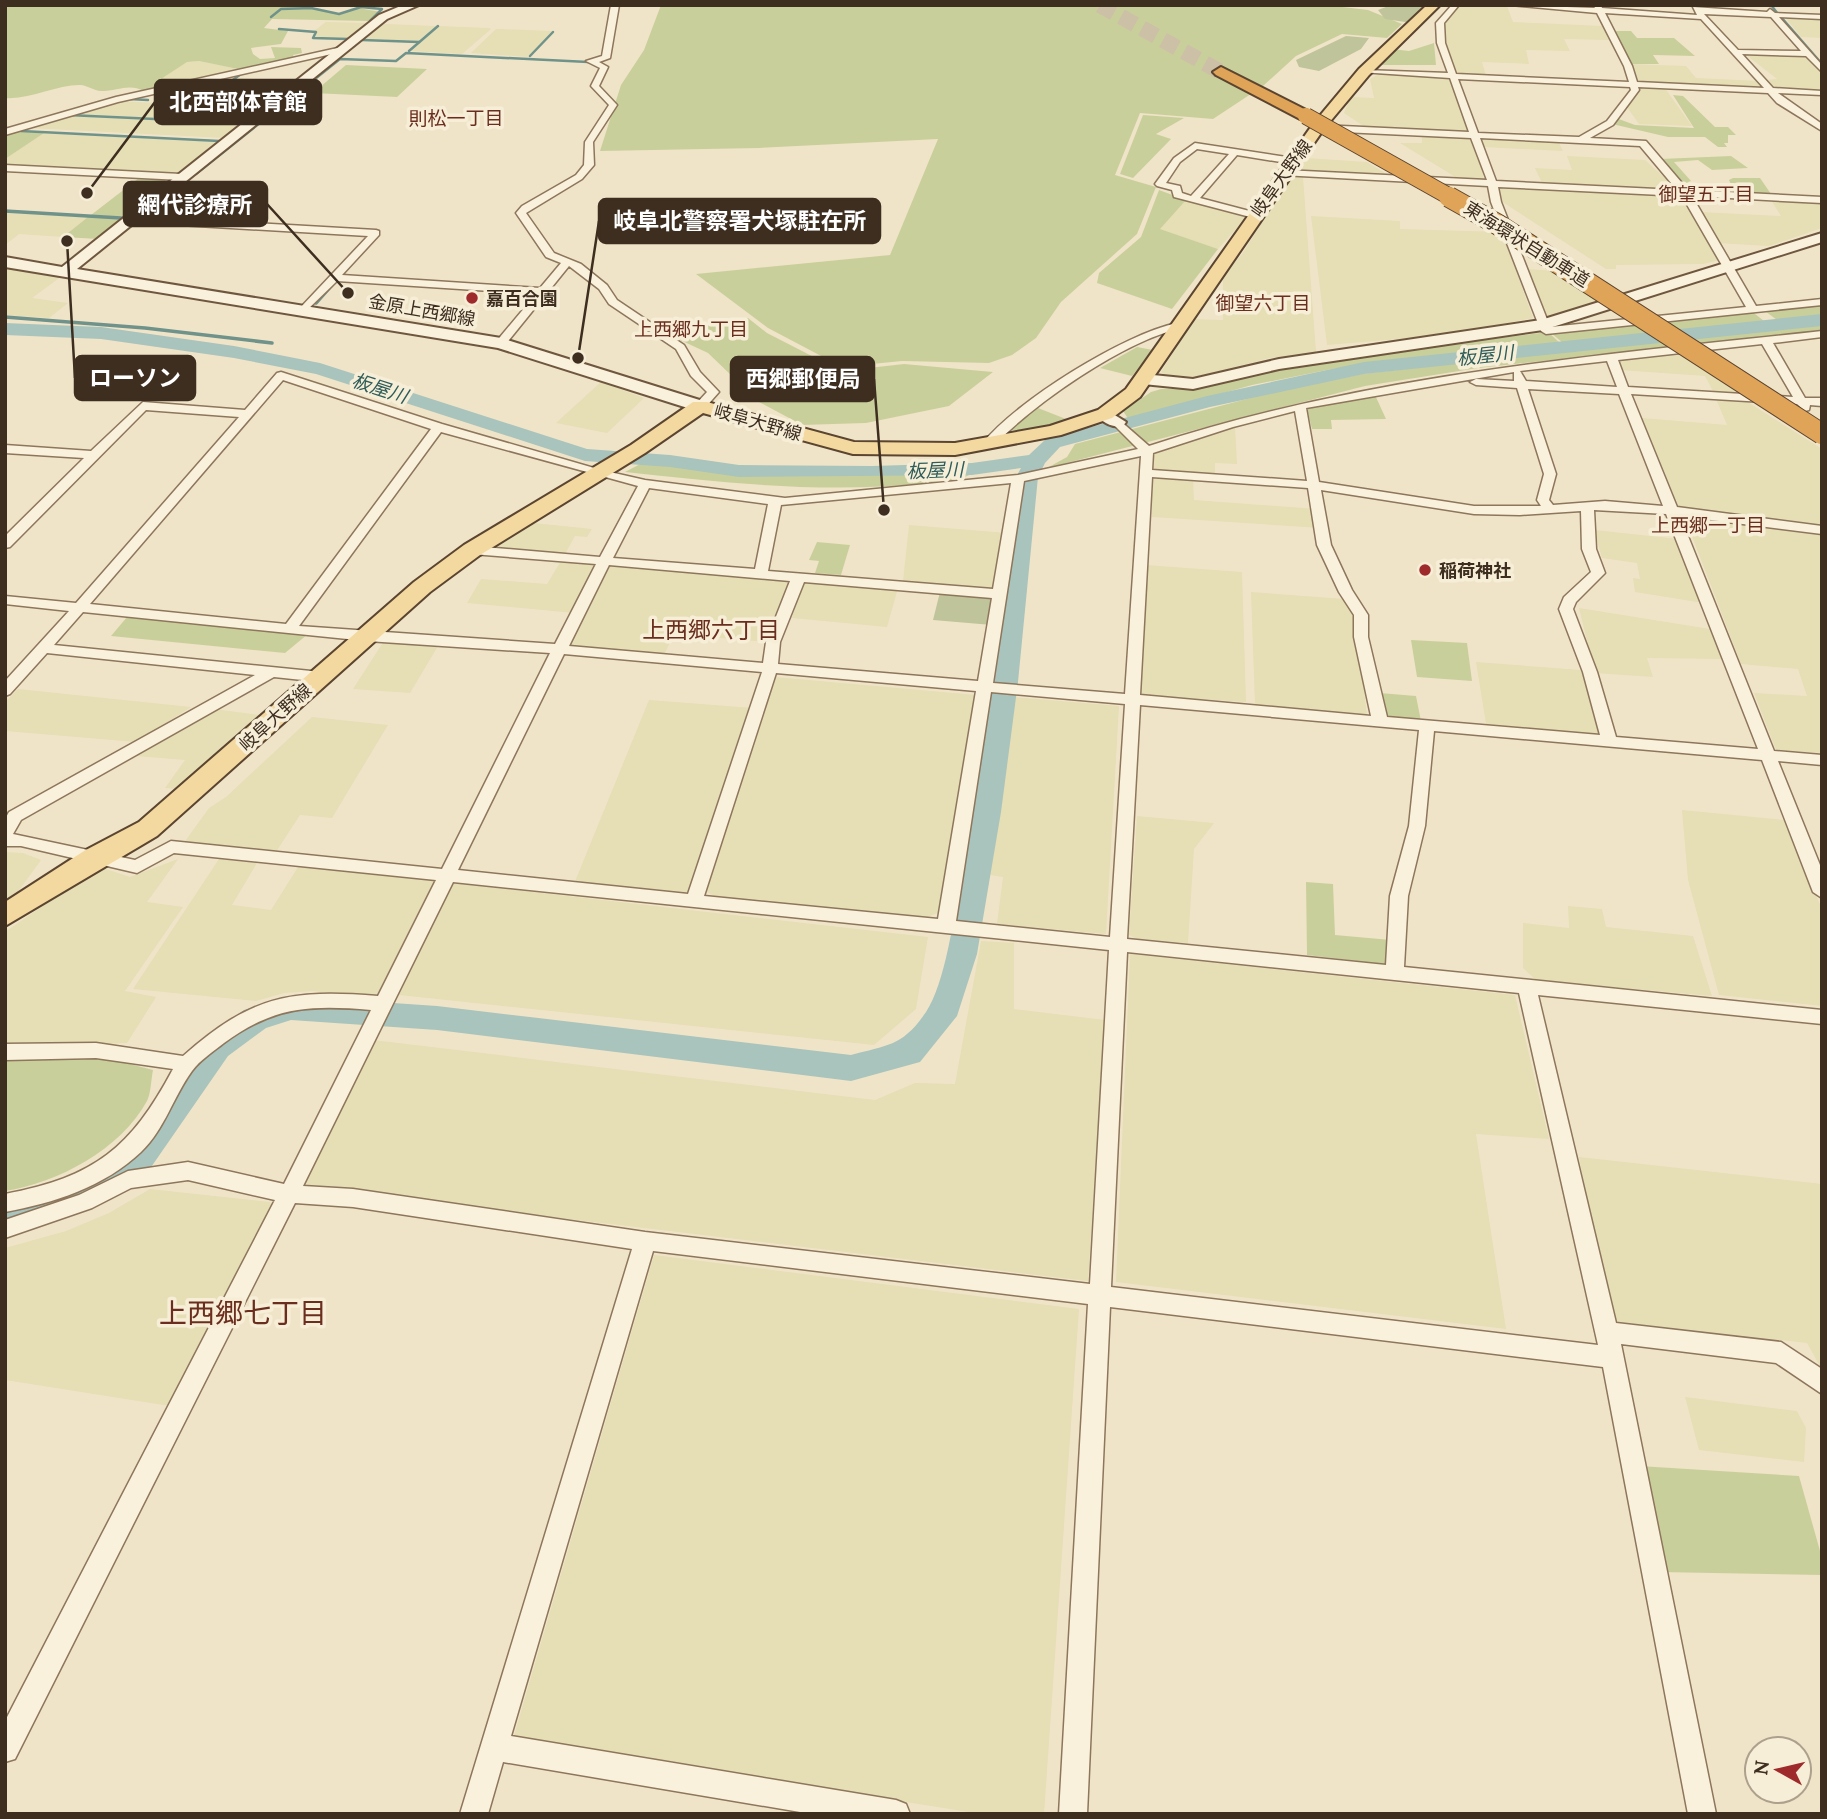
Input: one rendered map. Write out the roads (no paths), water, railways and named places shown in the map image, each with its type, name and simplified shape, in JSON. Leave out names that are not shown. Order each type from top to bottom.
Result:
[{"type":"highway","name":"東海環状自動車道","points":[[1221,72],[1507,230],[1822,435]]},
{"type":"main road","name":"岐阜大野線","points":[[5,916],[94,858],[148,829],[422,587],[472,550],[638,449],[700,406],[853,448],[956,449],[1111,418],[1143,379],[1289,167],[1312,122],[1434,5]]},
{"type":"street","points":[[67,270],[383,17],[414,5]]},
{"type":"street","points":[[615,5],[606,58],[590,61],[604,67],[595,86],[614,105],[589,142],[589,165],[579,177],[525,208],[521,214],[550,255],[594,279],[613,302],[680,347],[695,374],[713,393],[700,406]]},
{"type":"street","points":[[1456,5],[1440,23],[1441,43],[1492,182],[1496,202],[1546,331],[1822,302]]},
{"type":"street","points":[[1514,5],[1822,17]]},
{"type":"street","points":[[1765,5],[1822,70]]},
{"type":"street","points":[[1798,16],[1790,6],[1811,6]]},
{"type":"street","points":[[1579,140],[1610,123],[1632,97],[1635,85],[1599,7]]},
{"type":"street","points":[[1697,11],[1790,110],[1822,128]]},
{"type":"street","points":[[5,132],[116,100],[342,49]]},
{"type":"street","points":[[1738,52],[1807,54]]},
{"type":"street","points":[[1364,72],[1822,93]]},
{"type":"street","points":[[1312,122],[1475,135],[1643,143],[1685,193],[1752,308]]},
{"type":"street","points":[[1254,215],[1177,195],[1177,188],[1160,184],[1177,160],[1195,146],[1235,152],[1289,167],[1492,182],[1822,200]]},
{"type":"street","points":[[1193,200],[1235,152]]},
{"type":"street","points":[[5,169],[181,177]]},
{"type":"street","points":[[129,219],[376,233],[304,310]]},
{"type":"street","points":[[1143,379],[1193,384],[1279,364],[1543,325],[1822,237]]},
{"type":"street","name":"金原上西郷線","points":[[5,262],[501,343],[700,406]]},
{"type":"street","points":[[501,343],[541,290],[567,262]]},
{"type":"street","points":[[334,278],[541,290]]},
{"type":"street","points":[[988,444],[1014,416],[1051,388],[1157,329],[1177,326]]},
{"type":"street","points":[[5,691],[281,375],[438,427],[645,484],[775,501],[1018,479],[1300,406],[1441,379],[1822,334]]},
{"type":"street","points":[[1766,341],[1822,435]]},
{"type":"street","points":[[1611,358],[1822,892]]},
{"type":"street","points":[[1517,368],[1550,474],[1543,500],[1550,509]]},
{"type":"street","points":[[1441,379],[1822,402]]},
{"type":"street","points":[[5,544],[143,406],[249,414]]},
{"type":"street","points":[[1300,406],[1316,485],[1324,545],[1346,592],[1352,597],[1361,615],[1361,637],[1380,722]]},
{"type":"street","points":[[1073,1814],[1118,947],[1146,473],[1145,447],[1111,418]]},
{"type":"street","points":[[291,628],[438,427]]},
{"type":"street","points":[[5,449],[94,455]]},
{"type":"street","points":[[1146,473],[1316,485],[1474,510],[1587,508],[1605,505],[1822,530]]},
{"type":"street","points":[[950,927],[1018,479]]},
{"type":"street","points":[[5,1749],[289,1194],[645,484]]},
{"type":"street","points":[[761,574],[775,501]]},
{"type":"street","points":[[1587,508],[1589,549],[1598,573],[1569,600],[1566,609],[1590,672],[1610,743]]},
{"type":"street","points":[[472,550],[1000,594]]},
{"type":"street","points":[[694,901],[770,670],[774,642],[799,576]]},
{"type":"street","points":[[5,600],[367,637],[1371,719],[1427,727],[1822,760]]},
{"type":"street","points":[[44,648],[321,677]]},
{"type":"street","points":[[5,833],[15,816],[269,673]]},
{"type":"street","points":[[1395,974],[1399,896],[1417,826],[1427,727]]},
{"type":"street","points":[[5,840],[21,840],[137,867],[170,847],[950,927],[1118,947],[1822,1017]]},
{"type":"street","points":[[1527,986],[1607,1332],[1702,1814]]},
{"type":"street","points":[[5,1203],[67,1186],[103,1170],[126,1154],[165,1106],[186,1065],[215,1038],[248,1015],[291,1000],[321,998],[384,1004]]},
{"type":"street","points":[[5,1052],[79,1049],[140,1053],[186,1065]]},
{"type":"street","points":[[5,1229],[85,1202],[128,1180],[188,1171],[289,1194],[353,1198],[645,1241],[1610,1357]]},
{"type":"street","points":[[474,1814],[645,1241]]},
{"type":"street","points":[[1607,1332],[1781,1353],[1822,1383]]},
{"type":"street","points":[[494,1747],[896,1814]]},
{"type":"waterway","points":[[1771,5],[1778,14]]},
{"type":"waterway","points":[[271,17],[281,9],[311,8],[339,14],[361,7],[382,9],[370,21]]},
{"type":"waterway","points":[[1781,17],[1822,64]]},
{"type":"waterway","points":[[409,51],[438,26]]},
{"type":"waterway","points":[[279,29],[316,32],[313,38],[348,39]]},
{"type":"waterway","points":[[530,56],[553,32]]},
{"type":"waterway","points":[[362,40],[419,42]]},
{"type":"waterway","points":[[196,174],[340,59],[396,61],[406,53],[588,62]]},
{"type":"waterway","points":[[203,102],[245,71]]},
{"type":"waterway","points":[[129,99],[148,100]]},
{"type":"waterway","points":[[156,100],[267,106]]},
{"type":"waterway","points":[[68,115],[242,123]]},
{"type":"waterway","points":[[21,131],[219,141]]},
{"type":"waterway","points":[[165,198],[187,181]]},
{"type":"waterway","points":[[145,215],[168,197]]},
{"type":"waterway","points":[[5,211],[121,218]]},
{"type":"waterway","points":[[316,303],[332,285]]},
{"type":"waterway","points":[[5,317],[145,328],[272,343]]},
{"type":"waterway","name":"板屋川","points":[[1036,460],[1053,443],[1207,402],[1364,368],[1822,320]]},
{"type":"waterway","name":"板屋川","points":[[5,329],[101,333],[234,352],[320,369],[585,455],[670,461],[739,471],[872,472],[972,469],[1036,460]]},
{"type":"waterway","points":[[5,1215],[60,1202],[135,1163],[217,1047],[255,1019],[291,1008],[437,1018],[851,1068],[909,1053],[941,1016],[962,954],[987,812],[1005,682],[1027,477],[1036,460]]},
{"type":"tunnel","points":[[1100,5],[1221,72]]},
{"type":"place","name":"北西部体育館","points":[[87,193]]},
{"type":"place","name":"ローソン","points":[[67,241]]},
{"type":"place","name":"網代診療所","points":[[348,293]]},
{"type":"place","name":"嘉百合園","points":[[472,298]]},
{"type":"place","name":"岐阜北警察署犬塚駐在所","points":[[578,358]]},
{"type":"place","name":"西郷郵便局","points":[[884,510]]},
{"type":"place","name":"稲荷神社","points":[[1425,570]]},
{"type":"district","name":"則松一丁目","points":[[456,118]]},
{"type":"district","name":"御望五丁目","points":[[1706,194]]},
{"type":"district","name":"御望六丁目","points":[[1263,303]]},
{"type":"district","name":"上西郷九丁目","points":[[691,329]]},
{"type":"district","name":"上西郷一丁目","points":[[1708,525]]},
{"type":"district","name":"上西郷六丁目","points":[[711,629]]},
{"type":"district","name":"上西郷七丁目","points":[[243,1313]]}]
